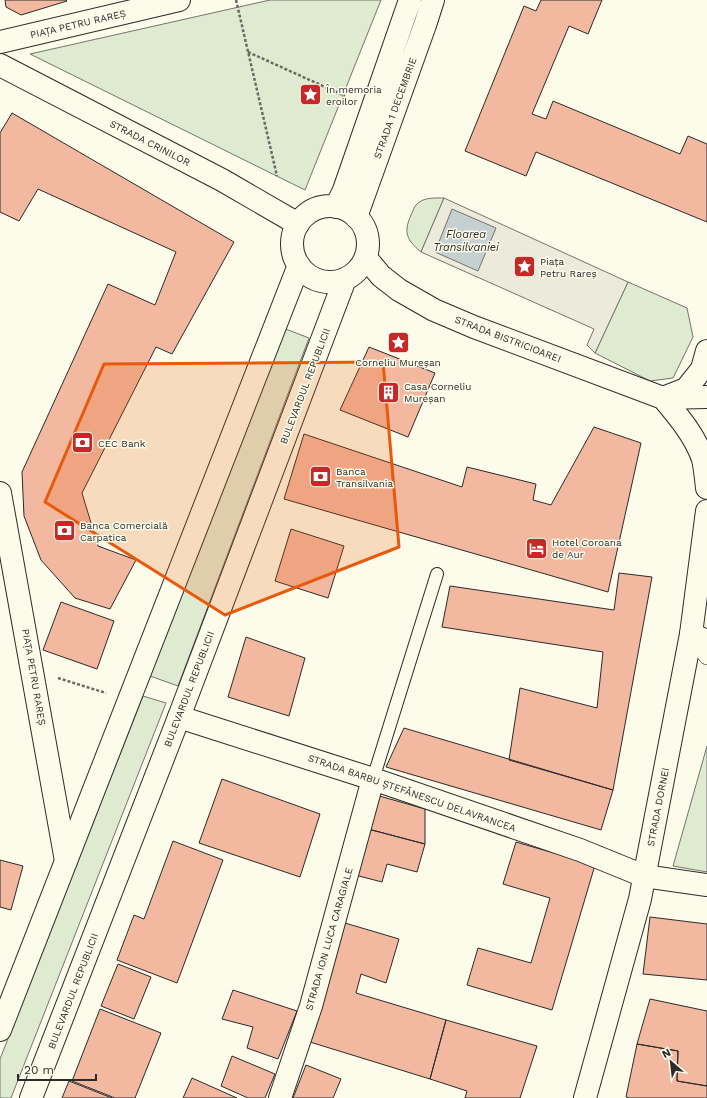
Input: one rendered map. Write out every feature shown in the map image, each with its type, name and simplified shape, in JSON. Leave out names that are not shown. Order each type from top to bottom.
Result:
[{"type":"street","name":"PIAȚA PETRU RAREȘ","points":[[0,42],[179,0]]},
{"type":"street","name":"STRADA 1 DECEMBRIE","points":[[336,207],[344,190],[410,0]]},
{"type":"street","name":"STRADA 1 DECEMBRIE","points":[[356,217],[433,0]]},
{"type":"street","name":"STRADA CRINILOR","points":[[0,65],[222,180],[298,224]]},
{"type":"street","points":[[325,207],[336,207],[347,210],[356,217],[363,225],[368,236],[366,258],[361,267],[354,274],[345,279],[332,282],[319,281],[308,275],[299,265],[294,256],[292,245],[298,224],[315,210],[325,207]]},
{"type":"street","name":"STRADA BISTRICIOAREI","points":[[366,258],[381,276],[399,290],[434,310],[474,327],[663,398],[707,397]]},
{"type":"street","points":[[0,1030],[299,265]]},
{"type":"street","name":"BULEVARDUL REPUBLICII","points":[[31,1098],[179,716],[345,279]]},
{"type":"street","points":[[663,398],[686,389],[702,369],[707,351]]},
{"type":"street","name":"STRADA BISTRICIOAREI","points":[[663,398],[677,415],[695,442],[703,460],[707,488]]},
{"type":"street","name":"PIAȚA PETRU RAREȘ","points":[[0,493],[66,861]]},
{"type":"street","name":"STRADA DORNEI","points":[[585,1098],[638,905],[699,637],[707,511]]},
{"type":"street","points":[[699,637],[707,656]]},
{"type":"street","name":"STRADA BARBU ȘTEFĂNESCU DELAVRANCEA","points":[[179,716],[373,779],[580,850],[644,876],[707,885]]},
{"type":"street","name":"STRADA ION LUCA CARAGIALE","points":[[280,1098],[311,1006],[373,779]]},
{"type":"lane","points":[[373,779],[438,574]]},
{"type":"path","points":[[236,0],[277,176]]},
{"type":"path","points":[[248,52],[345,96]]},
{"type":"path","points":[[32,670],[111,695]]},
{"type":"highlighted area","points":[[383,362],[399,547],[225,615],[45,502],[104,364]]},
{"type":"green space","points":[[270,0],[381,0],[305,190],[30,54]]},
{"type":"green space","points":[[430,198],[444,198],[421,252],[412,244],[408,236],[407,227],[411,215],[416,205],[423,200]]},
{"type":"green space","points":[[628,282],[687,308],[693,337],[673,378],[650,381],[595,353]]},
{"type":"green space","points":[[283,328],[309,338],[178,686],[150,676]]},
{"type":"green space","points":[[143,696],[166,703],[11,1098],[0,1098],[0,1059]]},
{"type":"green space","points":[[707,746],[707,872],[673,866]]},
{"type":"shaded area","name":"Piața Petru Rareș","points":[[444,198],[628,282],[595,353],[587,345],[594,329],[421,252]]},
{"type":"water","name":"Floarea Transilvaniei","points":[[452,209],[496,228],[478,271],[435,252]]},
{"type":"building","points":[[5,0],[67,1],[21,15],[6,7]]},
{"type":"building","points":[[541,0],[602,0],[588,34],[569,26],[532,114],[546,119],[553,101],[680,154],[688,136],[707,144],[707,222],[536,152],[526,176],[465,151],[524,6],[536,11]]},
{"type":"building","points":[[12,113],[234,242],[172,354],[156,347],[82,493],[98,546],[136,560],[110,609],[75,598],[41,560],[24,516],[22,472],[108,284],[155,305],[176,252],[38,189],[19,221],[0,212],[0,133]]},
{"type":"building","name":"Casa Corneliu Mureșan","points":[[369,347],[435,373],[408,437],[340,410]]},
{"type":"building","name":"Hotel Coroana de Aur","points":[[594,427],[641,443],[608,592],[284,499],[304,434],[462,487],[467,467],[536,484],[533,500],[551,505]]},
{"type":"building","points":[[291,529],[344,546],[328,598],[275,581]]},
{"type":"building","points":[[619,573],[652,577],[613,790],[509,760],[520,688],[597,708],[603,652],[442,627],[450,586],[614,610]]},
{"type":"building","points":[[61,602],[114,621],[97,669],[43,650]]},
{"type":"building","points":[[246,637],[305,658],[289,716],[228,697]]},
{"type":"building","points":[[404,728],[613,790],[601,830],[386,767]]},
{"type":"building","points":[[222,779],[320,814],[300,877],[199,843]]},
{"type":"building","points":[[376,795],[425,809],[425,844],[368,829]]},
{"type":"building","points":[[368,829],[425,844],[417,872],[387,864],[382,882],[355,875]]},
{"type":"building","points":[[173,841],[223,860],[177,983],[117,960],[134,915],[144,919]]},
{"type":"building","points":[[516,842],[595,865],[552,1010],[467,985],[478,948],[531,963],[550,898],[503,884]]},
{"type":"building","points":[[0,860],[23,866],[11,910],[0,907]]},
{"type":"building","points":[[650,917],[707,924],[707,980],[643,974]]},
{"type":"building","points":[[345,923],[399,939],[386,983],[361,974],[356,993],[446,1020],[430,1079],[310,1042]]},
{"type":"building","points":[[118,964],[151,977],[134,1019],[101,1006]]},
{"type":"building","points":[[233,990],[297,1011],[278,1059],[247,1048],[253,1027],[222,1019]]},
{"type":"building","points":[[650,999],[707,1011],[707,1086],[677,1081],[678,1051],[637,1044]]},
{"type":"building","points":[[100,1009],[161,1033],[135,1098],[115,1098],[72,1081]]},
{"type":"building","points":[[446,1020],[537,1046],[520,1098],[465,1098],[467,1091],[430,1079]]},
{"type":"building","points":[[637,1044],[678,1051],[677,1081],[707,1086],[707,1098],[626,1097]]},
{"type":"building","points":[[232,1056],[275,1074],[265,1098],[248,1098],[221,1086]]},
{"type":"building","points":[[306,1065],[341,1079],[333,1098],[293,1098]]},
{"type":"building","points":[[192,1078],[237,1098],[183,1098]]},
{"type":"building","points":[[69,1081],[112,1098],[62,1098]]},
{"type":"place","name":"În memoria eroilor","points":[[311,95]]},
{"type":"place","name":"Piața Petru Rareș","points":[[525,267]]},
{"type":"place","name":"Corneliu Mureșan","points":[[398,342]]},
{"type":"place","name":"Casa Corneliu Mureșan","points":[[388,392]]},
{"type":"place","name":"CEC Bank","points":[[82,443]]},
{"type":"place","name":"Banca Transilvania","points":[[320,477]]},
{"type":"place","name":"Banca Comercială Carpatica","points":[[65,531]]},
{"type":"place","name":"Hotel Coroana de Aur","points":[[537,548]]}]
